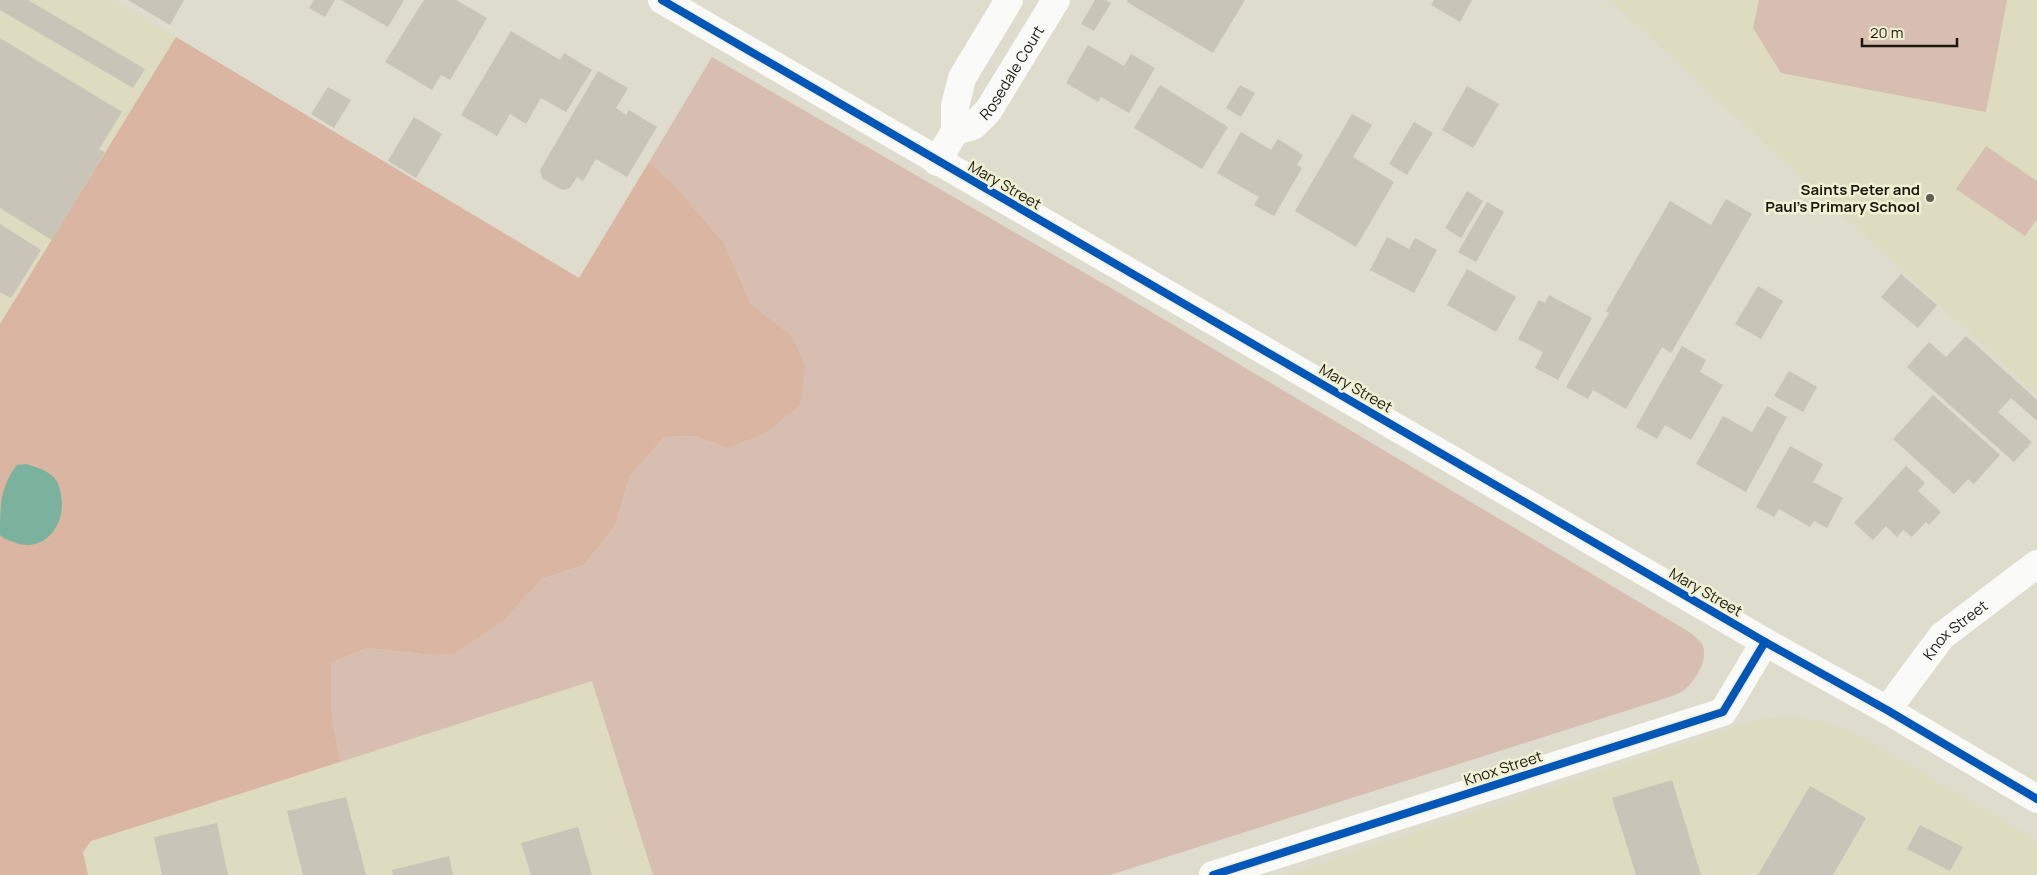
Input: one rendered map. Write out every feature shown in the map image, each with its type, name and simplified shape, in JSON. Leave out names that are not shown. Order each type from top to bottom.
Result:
[{"type":"street","name":"Mary Street","points":[[662,0],[937,162],[1765,642],[1888,710],[2037,799]]},
{"type":"street","name":"Rosedale Court","points":[[1009,0],[962,78],[955,106],[956,131],[973,126],[988,111],[1056,0]]},
{"type":"street","points":[[937,162],[956,131]]},
{"type":"street","name":"Knox Street","points":[[1888,710],[1942,636],[2037,564]]},
{"type":"street","name":"Knox Street","points":[[1213,875],[1723,712],[1765,642]]},
{"type":"shaded area","points":[[0,0],[112,0],[176,37],[0,324]]},
{"type":"shaded area","points":[[1759,0],[2007,0],[1986,112],[1781,73],[1753,28]]},
{"type":"shaded area","name":"Saints Peter and Paul's Primary School","points":[[2037,0],[2037,395],[1611,1]]},
{"type":"shaded area","points":[[176,37],[579,278],[649,162],[678,189],[724,243],[751,304],[791,335],[805,366],[800,405],[765,433],[727,448],[695,436],[664,437],[630,476],[615,526],[584,565],[542,579],[504,620],[455,653],[432,655],[367,648],[331,662],[331,710],[340,762],[91,841],[83,852],[88,875],[0,875],[0,324]]},
{"type":"shaded area","points":[[712,57],[1123,295],[1691,633],[1702,644],[1704,650],[1704,657],[1699,671],[1691,683],[1681,692],[1663,699],[1110,875],[653,875],[592,681],[340,762],[331,710],[330,662],[367,648],[432,655],[504,620],[542,579],[584,565],[615,526],[630,476],[664,437],[695,436],[727,448],[791,335],[751,304],[724,243],[678,189],[649,162]]},
{"type":"shaded area","points":[[1986,146],[2037,181],[2037,219],[2025,236],[1956,189]]},
{"type":"shaded area","points":[[26,464],[42,470],[53,477],[59,487],[62,506],[57,526],[51,534],[34,544],[24,545],[0,535],[0,524],[2,497],[7,481],[17,465]]},
{"type":"shaded area","points":[[592,681],[653,875],[88,875],[83,852],[91,841]]},
{"type":"shaded area","points":[[1791,716],[1824,722],[1851,732],[2037,841],[2037,875],[1285,875],[1730,729],[1762,719]]},
{"type":"building","points":[[0,0],[28,0],[145,69],[133,88],[0,10]]},
{"type":"building","points":[[128,0],[184,0],[170,25]]},
{"type":"building","points":[[314,0],[335,0],[325,17],[309,8]]},
{"type":"building","points":[[341,0],[404,0],[388,27]]},
{"type":"building","points":[[424,0],[456,0],[487,18],[450,80],[441,75],[432,90],[385,62]]},
{"type":"building","points":[[1095,0],[1106,0],[1111,3],[1094,31],[1081,24]]},
{"type":"building","points":[[1128,0],[1245,0],[1213,53],[1127,2]]},
{"type":"building","points":[[1434,0],[1472,0],[1460,22],[1431,5]]},
{"type":"building","points":[[511,31],[560,60],[564,53],[592,70],[566,112],[541,98],[526,124],[510,114],[497,136],[461,115]]},
{"type":"building","points":[[0,38],[122,112],[99,149],[105,152],[52,240],[0,208]]},
{"type":"building","points":[[1088,45],[1124,66],[1131,54],[1155,68],[1129,113],[1101,97],[1098,102],[1066,83]]},
{"type":"building","points":[[598,71],[628,88],[616,108],[626,115],[629,110],[657,127],[627,177],[596,159],[583,181],[577,177],[570,188],[562,190],[542,178],[540,170]]},
{"type":"building","points":[[1160,85],[1228,127],[1202,169],[1134,128]]},
{"type":"building","points":[[1240,85],[1255,93],[1241,117],[1226,108]]},
{"type":"building","points":[[1467,86],[1499,104],[1473,148],[1442,130]]},
{"type":"building","points":[[328,87],[351,100],[334,128],[311,114]]},
{"type":"building","points":[[1352,114],[1372,125],[1353,157],[1394,182],[1356,247],[1295,211]]},
{"type":"building","points":[[414,117],[442,134],[416,178],[388,161]]},
{"type":"building","points":[[1414,122],[1433,133],[1407,175],[1389,164]]},
{"type":"building","points":[[1241,132],[1271,150],[1278,139],[1303,155],[1297,165],[1302,168],[1274,216],[1254,205],[1259,197],[1217,173]]},
{"type":"building","points":[[1467,191],[1483,201],[1461,238],[1445,228]]},
{"type":"building","points":[[1726,199],[1752,214],[1671,353],[1662,347],[1626,409],[1593,390],[1588,399],[1566,387],[1609,313],[1606,311],[1670,201],[1711,225]]},
{"type":"building","points":[[1487,202],[1504,212],[1476,262],[1458,252]]},
{"type":"building","points":[[0,224],[41,250],[11,298],[0,292]]},
{"type":"building","points":[[1387,237],[1409,249],[1415,238],[1437,250],[1414,293],[1370,270]]},
{"type":"building","points":[[1467,269],[1516,297],[1496,332],[1447,305]]},
{"type":"building","points":[[1901,274],[1937,305],[1918,328],[1881,297]]},
{"type":"building","points":[[1758,286],[1783,301],[1761,339],[1735,324]]},
{"type":"building","points":[[1549,295],[1592,318],[1558,380],[1535,368],[1543,352],[1518,339],[1539,300],[1545,303]]},
{"type":"building","points":[[1966,336],[2037,400],[2037,421],[2011,398],[1998,412],[2032,442],[2014,462],[1907,367],[1929,342],[1946,357]]},
{"type":"building","points":[[1682,346],[1706,360],[1700,372],[1723,385],[1691,440],[1665,425],[1657,439],[1636,427]]},
{"type":"building","points":[[1789,371],[1817,387],[1803,412],[1774,396]]},
{"type":"building","points":[[1933,395],[2000,455],[1974,484],[1968,479],[1954,494],[1893,439]]},
{"type":"building","points":[[1767,406],[1787,417],[1746,492],[1696,464],[1723,416],[1752,432]]},
{"type":"building","points":[[1790,446],[1823,464],[1813,482],[1843,498],[1827,528],[1814,521],[1810,527],[1779,509],[1774,517],[1756,507]]},
{"type":"building","points":[[1906,466],[1925,483],[1918,491],[1941,512],[1929,525],[1926,522],[1912,537],[1903,530],[1897,537],[1886,526],[1873,540],[1854,523]]},
{"type":"building","points":[[1672,780],[1701,875],[1636,875],[1612,798]]},
{"type":"building","points":[[1810,786],[1866,818],[1833,875],[1758,875]]},
{"type":"building","points":[[346,797],[366,875],[303,875],[287,811]]},
{"type":"building","points":[[217,823],[228,875],[162,875],[154,837]]},
{"type":"building","points":[[1920,825],[1963,847],[1950,871],[1907,849]]},
{"type":"building","points":[[578,827],[592,875],[531,875],[521,843]]},
{"type":"building","points":[[449,856],[453,875],[393,875],[392,870]]},
{"type":"cycle path","points":[[662,0],[1765,642],[1887,710],[2037,799]]},
{"type":"cycle path","points":[[1213,875],[1723,712],[1765,642]]},
{"type":"place","name":"Saints Peter and Paul's Primary School","points":[[1930,198]]}]
